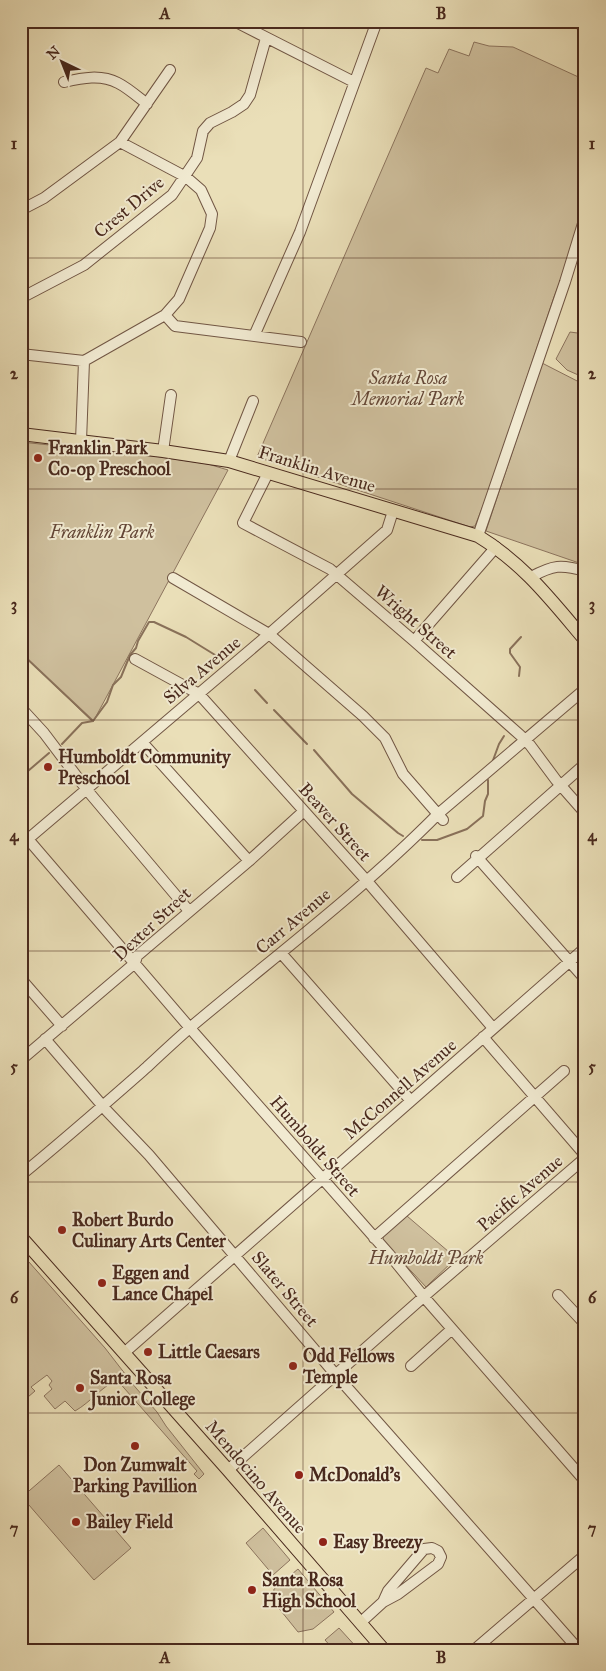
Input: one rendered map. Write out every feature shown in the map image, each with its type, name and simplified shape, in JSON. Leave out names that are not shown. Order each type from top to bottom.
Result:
[{"type":"main road","name":"Franklin Avenue","points":[[21,434],[229,461],[478,536],[496,547],[531,577],[585,640]]},
{"type":"main road","name":"Mendocino Avenue","points":[[21,1237],[228,1470],[384,1650]]},
{"type":"street","points":[[234,21],[354,82]]},
{"type":"street","points":[[254,336],[300,232],[376,21]]},
{"type":"street","points":[[578,21],[585,30]]},
{"type":"street","name":"Crest Drive","points":[[21,298],[84,265],[172,194],[186,177],[197,158],[203,131],[210,123],[244,104],[250,95],[266,38]]},
{"type":"street","points":[[21,210],[44,198],[120,142],[170,70]]},
{"type":"street","points":[[64,82],[80,78],[97,78],[118,82],[147,104]]},
{"type":"street","points":[[21,354],[84,361],[165,315],[179,299],[210,228],[212,214],[201,190],[186,177],[120,142]]},
{"type":"street","points":[[478,536],[565,282],[585,217]]},
{"type":"street","points":[[165,315],[175,326],[301,342]]},
{"type":"street","points":[[80,441],[84,361]]},
{"type":"street","points":[[162,451],[171,395]]},
{"type":"street","points":[[229,461],[253,401]]},
{"type":"street","name":"Wright Street","points":[[268,473],[244,523],[336,574],[524,740],[560,786],[585,813]]},
{"type":"street","name":"Silva Avenue","points":[[25,842],[269,634],[387,530],[393,511]]},
{"type":"street","points":[[414,641],[496,547]]},
{"type":"street","points":[[531,577],[550,567],[559,566],[585,571]]},
{"type":"street","points":[[172,578],[269,634],[364,716],[385,738],[403,774],[440,817]]},
{"type":"street","name":"Beaver Street","points":[[136,659],[199,694],[366,880],[493,1028]]},
{"type":"street","name":"Carr Avenue","points":[[21,1175],[190,1028],[440,817],[524,740],[585,690]]},
{"type":"street","points":[[21,708],[44,733],[87,790],[189,911]]},
{"type":"street","points":[[142,742],[249,862]]},
{"type":"street","points":[[457,877],[585,764]]},
{"type":"street","name":"Dexter Street","points":[[21,1060],[135,964],[137,956],[249,862],[304,811]]},
{"type":"street","name":"Humboldt Street","points":[[21,831],[25,842],[135,964],[585,1481]]},
{"type":"street","points":[[477,858],[585,980]]},
{"type":"street","name":"McConnell Avenue","points":[[124,1353],[585,948]]},
{"type":"street","points":[[281,953],[411,1101]]},
{"type":"street","points":[[21,979],[62,1026]]},
{"type":"street","points":[[483,1038],[585,1157]]},
{"type":"street","name":"Slater Street","points":[[45,1039],[102,1105],[149,1155],[336,1375],[579,1650]]},
{"type":"street","points":[[374,1238],[564,1071]]},
{"type":"street","name":"Pacific Avenue","points":[[228,1470],[585,1157]]},
{"type":"street","points":[[558,1296],[585,1324]]},
{"type":"street","points":[[411,1366],[452,1328]]},
{"type":"street","points":[[360,1623],[384,1602],[398,1594],[438,1564],[441,1558],[438,1551],[432,1548],[424,1550],[388,1592],[384,1602]]},
{"type":"street","points":[[474,1650],[585,1555]]},
{"type":"green space","name":"Santa Rosa Memorial Park","points":[[474,42],[489,46],[513,47],[585,80],[585,206],[488,493],[475,526],[470,527],[257,457],[426,68],[438,73],[449,49],[469,56]]},
{"type":"green space","points":[[570,332],[585,334],[585,378],[567,370],[556,359]]},
{"type":"green space","points":[[542,363],[585,385],[585,565],[486,531]]},
{"type":"green space","name":"Franklin Park","points":[[21,442],[154,456],[208,464],[228,470],[93,722],[21,653]]},
{"type":"green space","name":"Humboldt Park","points":[[407,1216],[456,1258],[426,1287],[384,1242],[383,1236]]},
{"type":"green space","points":[[21,1253],[105,1348],[157,1412],[204,1474],[199,1479],[194,1474],[197,1471],[117,1380],[75,1411],[65,1401],[55,1409],[44,1396],[52,1389],[49,1385],[52,1381],[47,1375],[31,1387],[35,1391],[21,1403]]},
{"type":"green space","name":"Bailey Field","points":[[59,1465],[131,1548],[94,1580],[22,1497]]},
{"type":"green space","points":[[263,1528],[290,1560],[273,1575],[246,1543]]},
{"type":"green space","points":[[298,1569],[334,1612],[313,1629],[298,1632],[273,1601],[274,1589]]},
{"type":"green space","points":[[339,1628],[359,1650],[334,1650],[325,1640]]},
{"type":"waterway","points":[[62,744],[82,723],[93,721],[107,702],[113,685],[121,677],[130,655],[136,648],[149,622],[154,622],[186,637],[220,658]]},
{"type":"waterway","points":[[519,676],[520,667],[510,653],[510,649],[521,637]]},
{"type":"waterway","points":[[21,653],[93,721]]},
{"type":"waterway","points":[[255,690],[267,703]]},
{"type":"waterway","points":[[274,710],[307,744]]},
{"type":"waterway","points":[[492,763],[504,736]]},
{"type":"waterway","points":[[314,750],[352,794],[403,836]]},
{"type":"waterway","points":[[21,777],[49,753]]},
{"type":"waterway","points":[[422,840],[437,840],[467,829],[483,816],[488,794],[488,780]]},
{"type":"place","name":"Franklin Park Co-op Preschool","points":[[38,458]]},
{"type":"place","name":"Humboldt Community Preschool","points":[[48,767]]},
{"type":"place","name":"Robert Burdo Culinary Arts Center","points":[[62,1230]]},
{"type":"place","name":"Eggen and Lance Chapel","points":[[102,1283]]},
{"type":"place","name":"Little Caesars","points":[[148,1352]]},
{"type":"place","name":"Odd Fellows Temple","points":[[293,1366]]},
{"type":"place","name":"Santa Rosa Junior College","points":[[80,1388]]},
{"type":"place","name":"Don Zumwalt Parking Pavillion","points":[[135,1446]]},
{"type":"place","name":"McDonald's","points":[[299,1475]]},
{"type":"place","name":"Bailey Field","points":[[76,1522]]},
{"type":"place","name":"Easy Breezy","points":[[323,1542]]},
{"type":"place","name":"Santa Rosa High School","points":[[252,1590]]}]
